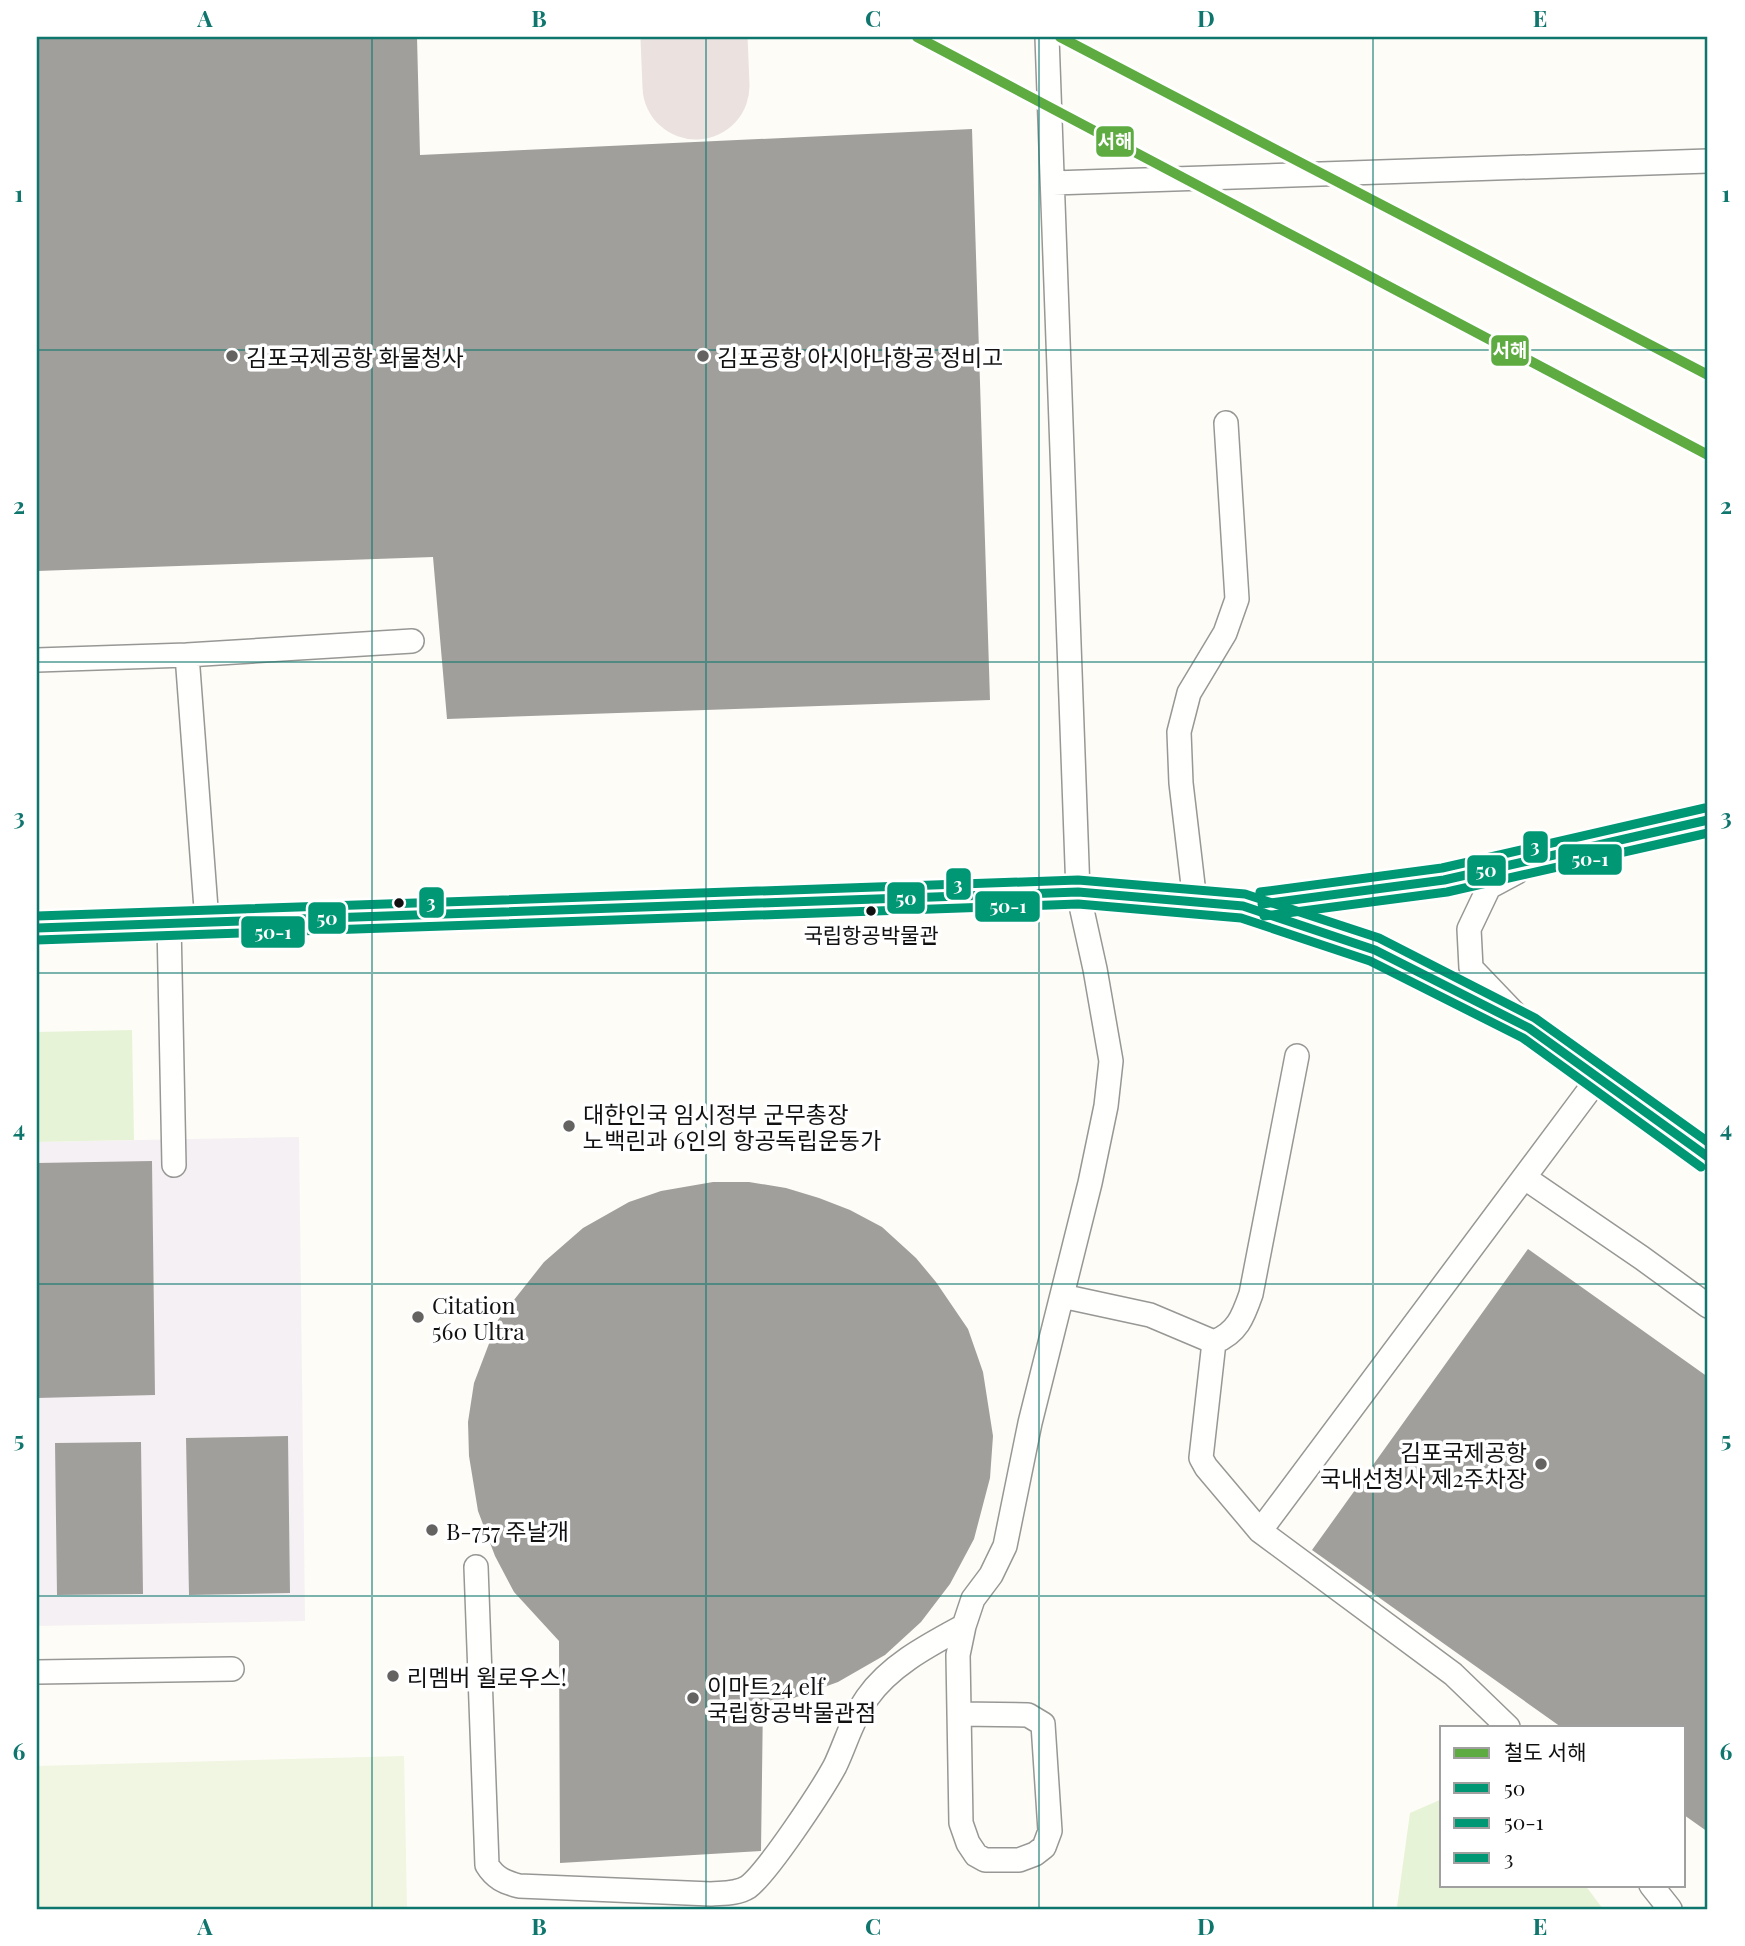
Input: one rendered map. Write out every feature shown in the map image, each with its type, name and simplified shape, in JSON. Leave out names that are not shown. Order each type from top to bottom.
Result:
[{"type":"lane","points":[[959,1714],[1028,1715],[1043,1724],[1049,1831],[1044,1847],[1035,1854],[1019,1860],[985,1860],[976,1855],[968,1843],[961,1823],[959,1714],[958,1655],[973,1599],[991,1575],[1005,1546],[1028,1436],[1107,1106],[1111,1061],[1078,892],[1046,37]]},
{"type":"lane","points":[[1053,183],[1708,161]]},
{"type":"lane","points":[[1195,902],[1181,783],[1179,732],[1189,693],[1225,633],[1237,599],[1226,423]]},
{"type":"lane","points":[[37,660],[412,641]]},
{"type":"lane","points":[[187,654],[207,922]]},
{"type":"lane","points":[[37,928],[1078,892],[1243,906],[1444,880],[1708,820]]},
{"type":"lane","points":[[1529,1028],[1471,968],[1469,929],[1489,887],[1541,858]]},
{"type":"lane","points":[[1243,906],[1375,950],[1529,1028],[1708,1157]]},
{"type":"lane","points":[[169,923],[174,1165]]},
{"type":"lane","points":[[1062,1296],[1150,1315],[1214,1342],[1227,1337],[1238,1326],[1251,1294],[1297,1056]]},
{"type":"lane","points":[[1260,1531],[1599,1077]]},
{"type":"lane","points":[[1525,1178],[1708,1306]]},
{"type":"lane","points":[[1214,1342],[1201,1458],[1260,1531],[1453,1674],[1507,1726]]},
{"type":"lane","points":[[476,1567],[487,1865],[494,1875],[519,1886],[711,1894],[731,1893],[747,1887],[780,1848],[835,1765],[849,1727],[868,1696],[905,1660],[964,1626]]},
{"type":"lane","points":[[37,1672],[232,1669]]},
{"type":"lane","points":[[1652,1886],[1670,1909]]},
{"type":"shaded area","points":[[299,1137],[305,1621],[37,1626],[37,1142]]},
{"type":"green space","points":[[132,1030],[134,1140],[37,1142],[37,1032]]},
{"type":"green space","points":[[404,1756],[407,1909],[37,1909],[37,1766]]},
{"type":"green space","points":[[1440,1800],[1440,1886],[1586,1886],[1603,1909],[1347,1909],[1397,1907],[1410,1813]]},
{"type":"building","name":"김포공항 아시아나항공 정비고","points":[[37,37],[417,37],[420,155],[972,129],[990,700],[447,719],[433,557],[37,571]]},
{"type":"building","points":[[152,1161],[155,1395],[37,1398],[37,1163]]},
{"type":"building","points":[[713,1182],[749,1182],[786,1188],[819,1198],[882,1227],[916,1258],[968,1329],[983,1372],[993,1436],[990,1478],[974,1539],[950,1584],[921,1622],[885,1655],[838,1682],[791,1699],[763,1701],[761,1851],[560,1863],[559,1641],[514,1592],[495,1556],[478,1511],[469,1456],[468,1422],[474,1383],[498,1320],[544,1262],[583,1228],[629,1202],[661,1191]]},
{"type":"building","name":"김포국제공항 국내선청사 제2주차장","points":[[1528,1249],[1708,1377],[1708,1832],[1686,1816],[1686,1726],[1560,1726],[1312,1550]]},
{"type":"building","points":[[288,1436],[290,1593],[189,1595],[186,1438]]},
{"type":"building","points":[[141,1442],[143,1594],[57,1595],[55,1443]]},
{"type":"taxiway","points":[[694,37],[696,86]]},
{"type":"rail line","name":"서해","points":[[917,37],[1708,455]]},
{"type":"rail line","name":"서해","points":[[1060,37],[1708,375]]},
{"type":"transit line","name":"3","points":[[1260,892],[1442,868],[1705,808]]},
{"type":"transit line","name":"50","points":[[1262,904],[1444,880],[1708,820]]},
{"type":"transit line","name":"50-1","points":[[1264,916],[1447,892],[1708,833]]},
{"type":"transit line","name":"3","points":[[37,916],[1078,880],[1245,894],[1379,938],[1535,1018],[1708,1142]]},
{"type":"transit line","name":"50","points":[[37,928],[1078,892],[1243,906],[1375,950],[1529,1028],[1708,1157]]},
{"type":"transit line","name":"50-1","points":[[37,940],[1078,904],[1241,918],[1370,961],[1523,1038],[1701,1167]]},
{"type":"place","name":"김포국제공항 화물청사","points":[[232,356]]},
{"type":"place","name":"김포공항 아시아나항공 정비고","points":[[703,356]]},
{"type":"place","name":"국립항공박물관","points":[[871,911]]},
{"type":"place","name":"대한인국 임시정부 군무총장 노백린과 6인의 항공독립운동가","points":[[569,1126]]},
{"type":"place","name":"Citation 560 Ultra","points":[[418,1317]]},
{"type":"place","name":"김포국제공항 국내선청사 제2주차장","points":[[1541,1464]]},
{"type":"place","name":"B-757 주날개","points":[[432,1530]]},
{"type":"place","name":"리멤버 윌로우스!","points":[[393,1676]]},
{"type":"place","name":"이마트24 elf 국립항공박물관점","points":[[693,1698]]}]
